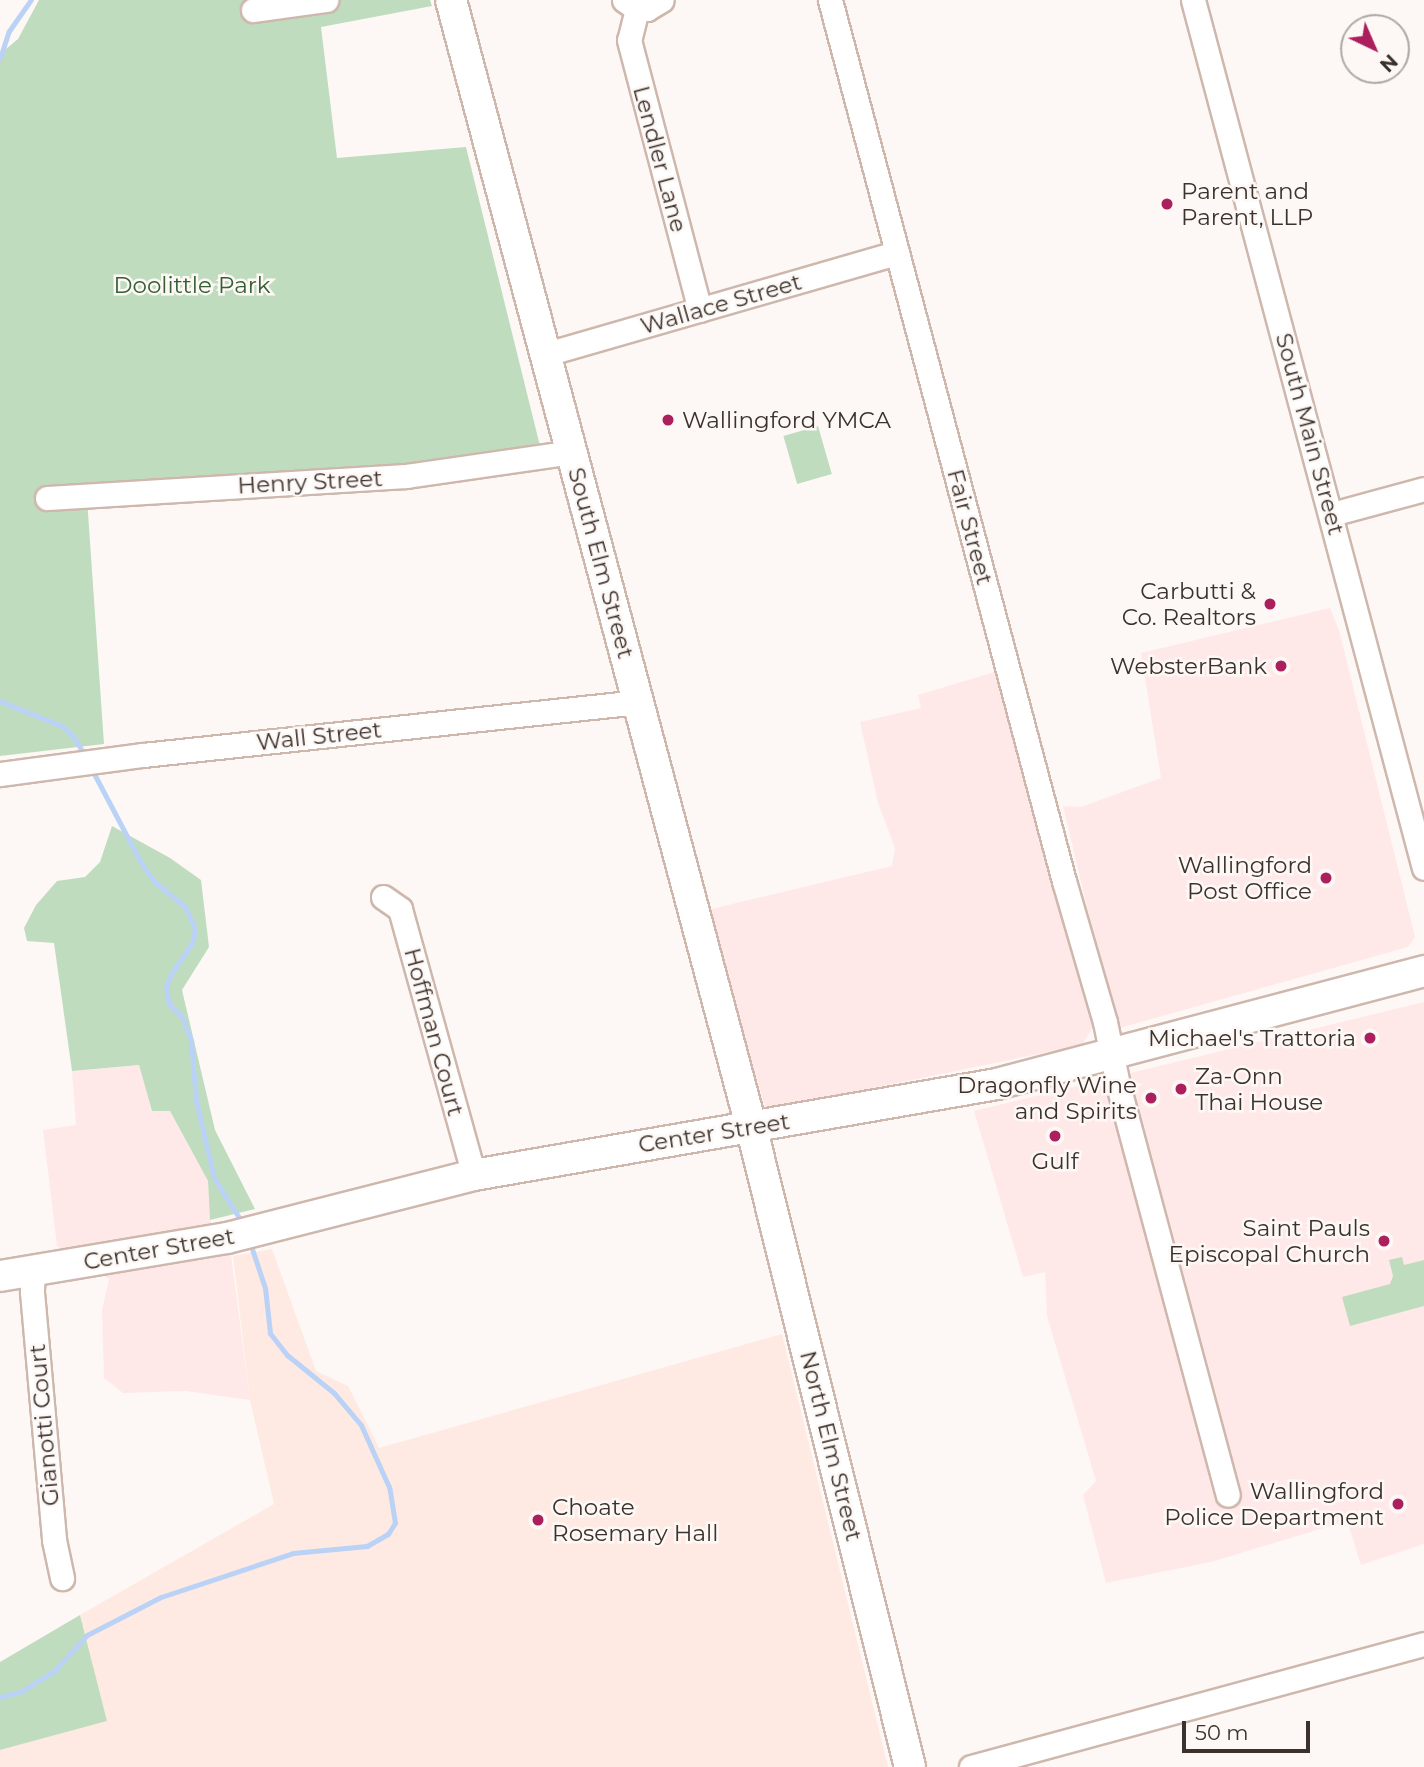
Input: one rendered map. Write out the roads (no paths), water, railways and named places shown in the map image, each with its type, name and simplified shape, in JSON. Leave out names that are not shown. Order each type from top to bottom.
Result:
[{"type":"main road","name":"South Elm Street","points":[[451,0],[751,1126]]},
{"type":"main road","name":"Center Street","points":[[0,1276],[226,1238],[474,1175],[975,1089],[1424,971]]},
{"type":"main road","name":"North Elm Street","points":[[751,1126],[910,1767]]},
{"type":"street","points":[[253,10],[326,0]]},
{"type":"street","name":"Lendler Lane","points":[[662,0],[647,9],[630,4],[629,40],[700,310]]},
{"type":"street","name":"Fair Street","points":[[830,0],[1228,1495]]},
{"type":"street","name":"South Main Street","points":[[1193,0],[1332,514],[1424,868]]},
{"type":"street","name":"Wallace Street","points":[[546,354],[897,253]]},
{"type":"street","name":"Henry Street","points":[[47,498],[406,476],[572,452]]},
{"type":"street","points":[[1332,514],[1424,489]]},
{"type":"street","name":"Wall Street","points":[[0,774],[100,760],[639,702]]},
{"type":"street","name":"Hoffman Court","points":[[383,897],[400,909],[474,1175]]},
{"type":"street","name":"Gianotti Court","points":[[33,1270],[32,1292],[53,1530],[62,1578]]},
{"type":"street","points":[[971,1767],[1424,1644]]},
{"type":"waterway","points":[[0,58],[9,31],[31,0]]},
{"type":"waterway","points":[[0,701],[62,726],[73,736],[85,756]]},
{"type":"waterway","points":[[91,768],[140,861],[154,881],[185,907],[195,928],[192,943],[166,986],[169,1004],[182,1017],[191,1041],[196,1101],[214,1178],[243,1224]]},
{"type":"waterway","points":[[0,1697],[22,1691],[54,1671],[87,1635],[161,1597],[293,1553],[367,1546],[388,1534],[395,1523],[389,1487],[361,1425],[334,1393],[287,1355],[270,1333],[265,1288],[250,1243]]},
{"type":"place","name":"Parent and Parent, LLP","points":[[1167,204]]},
{"type":"place","name":"Wallingford YMCA","points":[[668,420]]},
{"type":"place","name":"Carbutti & Co. Realtors","points":[[1270,604]]},
{"type":"place","name":"WebsterBank","points":[[1281,666]]},
{"type":"place","name":"Wallingford Post Office","points":[[1326,878]]},
{"type":"place","name":"Michael's Trattoria","points":[[1370,1038]]},
{"type":"place","name":"Za-Onn Thai House","points":[[1181,1089]]},
{"type":"place","name":"Dragonfly Wine and Spirits","points":[[1151,1098]]},
{"type":"place","name":"Gulf","points":[[1055,1136]]},
{"type":"place","name":"Saint Pauls Episcopal Church","points":[[1384,1241]]},
{"type":"place","name":"Wallingford Police Department","points":[[1398,1504]]},
{"type":"place","name":"Choate Rosemary Hall","points":[[538,1520]]},
{"type":"park label","name":"Doolittle Park","points":[[192,285]]}]
